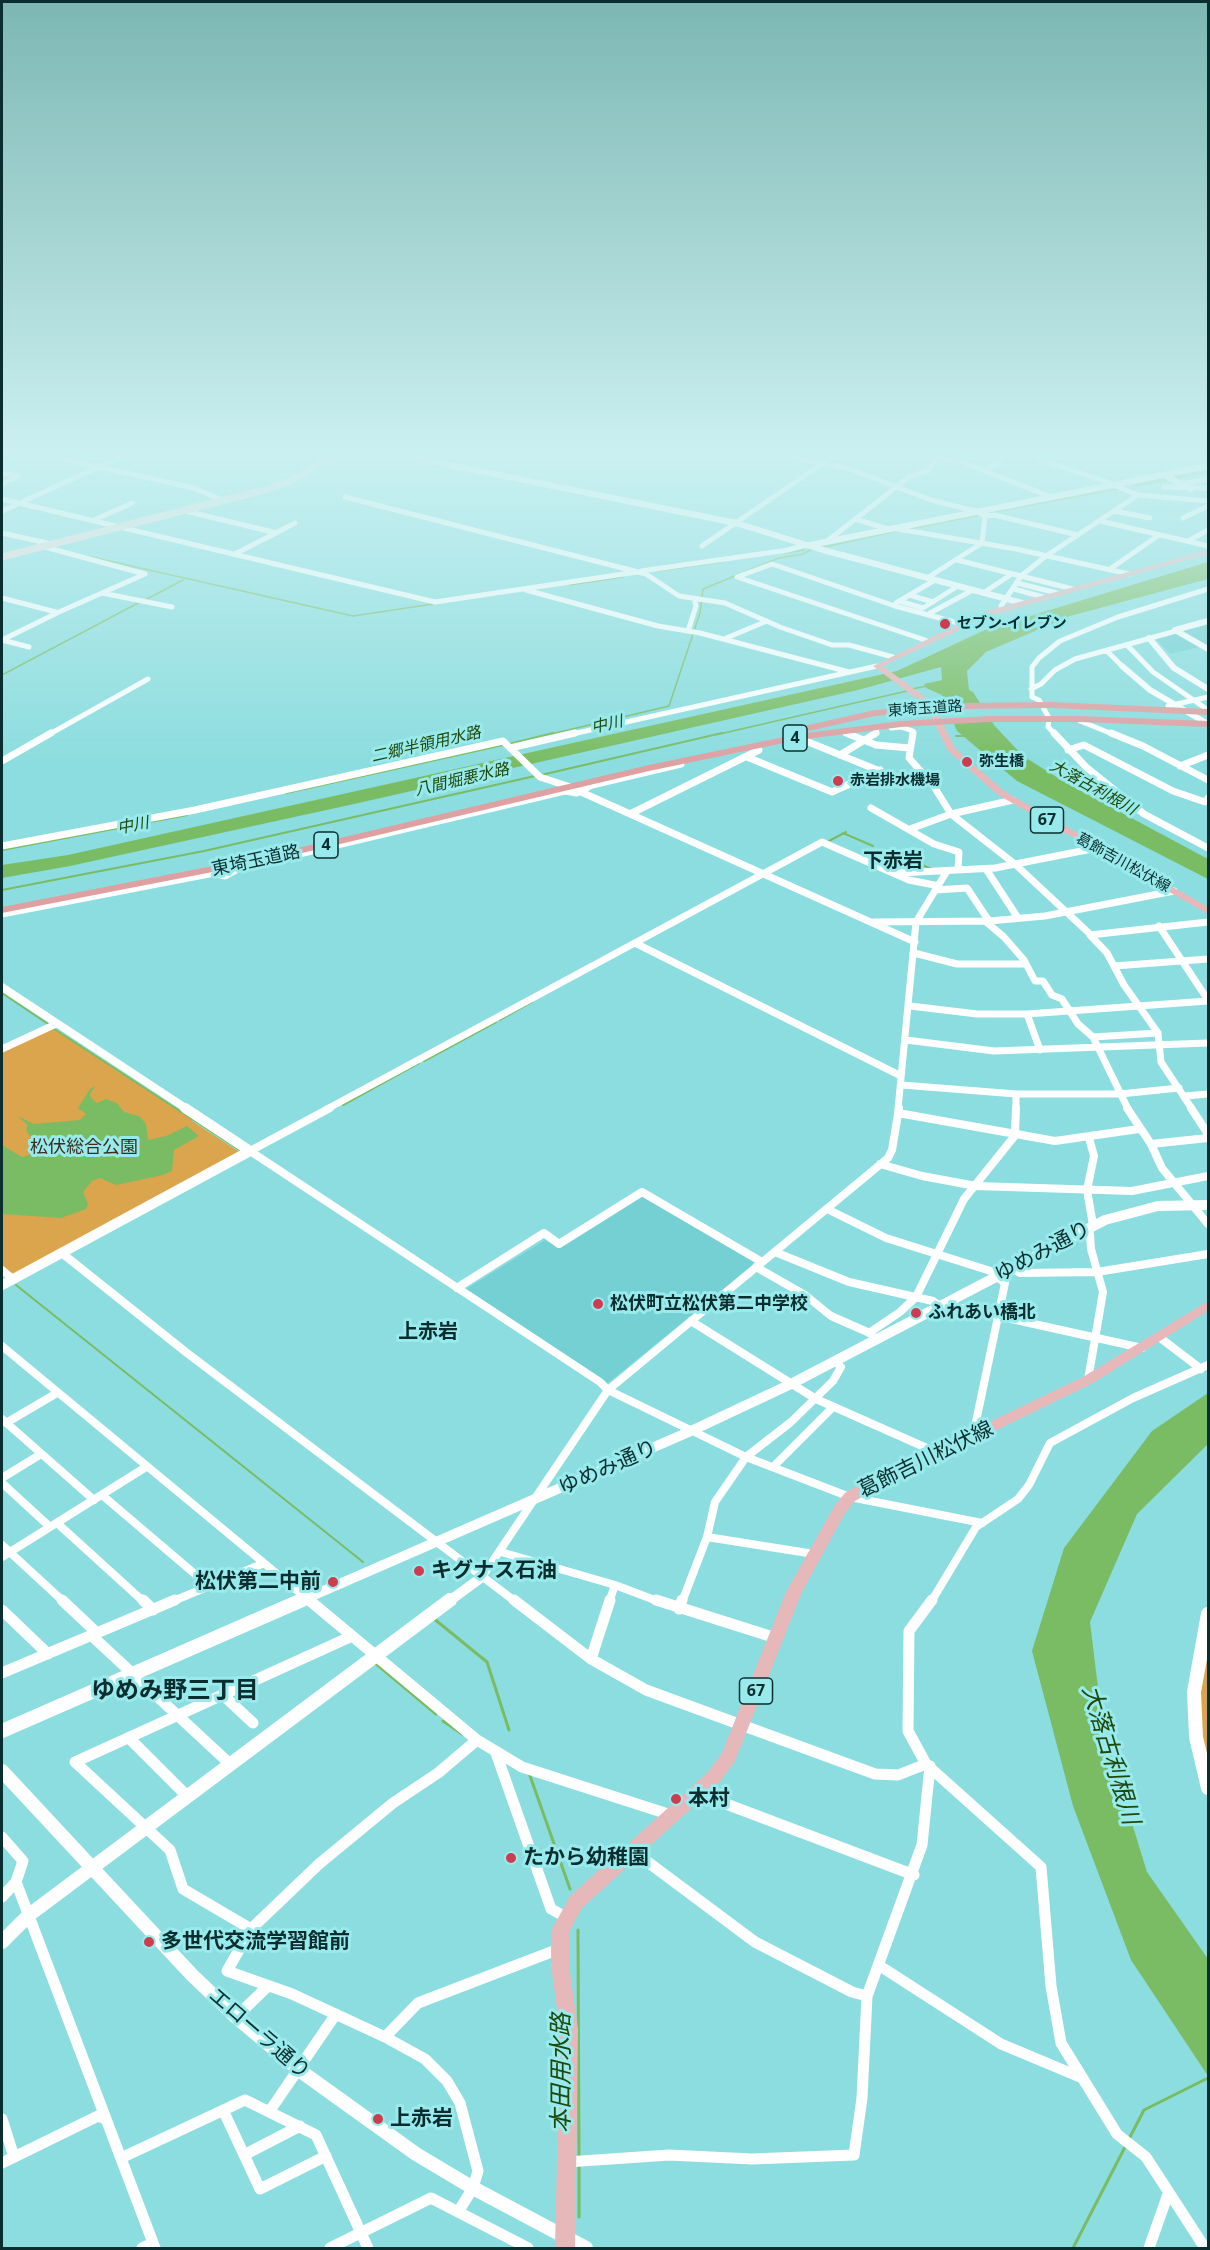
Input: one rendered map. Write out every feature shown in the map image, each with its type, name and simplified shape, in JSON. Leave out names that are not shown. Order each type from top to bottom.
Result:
[{"type":"highway","name":"東埼玉道路","points":[[2,912],[264,859],[649,768],[848,718],[934,708],[1036,704],[1207,710]]},
{"type":"highway","name":"東埼玉道路","points":[[649,768],[764,743],[940,722],[1049,718],[1209,724]]},
{"type":"main road","points":[[878,668],[893,657],[962,624],[1003,608],[1198,555]]},
{"type":"main road","name":"葛飾吉川松伏線","points":[[878,668],[934,708],[957,756],[1013,800],[1209,911]]},
{"type":"main road","name":"葛飾吉川松伏線","points":[[565,2243],[569,2029],[559,1949],[560,1931],[576,1902],[722,1768],[743,1725],[776,1638],[814,1554],[836,1515],[850,1497],[1088,1380],[1209,1305]]},
{"type":"street","points":[[2,640],[145,574],[77,555]]},
{"type":"street","points":[[239,555],[435,602],[753,555]]},
{"type":"street","points":[[572,555],[646,574],[677,595],[729,604],[832,645],[849,645],[893,657]]},
{"type":"street","points":[[842,555],[1022,603]]},
{"type":"street","points":[[927,578],[964,555]]},
{"type":"street","points":[[1041,555],[1129,574]]},
{"type":"street","points":[[1110,569],[1130,555]]},
{"type":"street","points":[[1003,608],[1001,606],[1008,600],[1021,576],[1046,556]]},
{"type":"street","points":[[957,560],[1073,589]]},
{"type":"street","points":[[928,641],[737,577],[772,564],[892,604],[962,624]]},
{"type":"street","points":[[983,593],[1012,574]]},
{"type":"street","points":[[892,604],[935,580]]},
{"type":"street","points":[[899,601],[923,608],[958,586]]},
{"type":"street","points":[[1016,586],[1057,593]]},
{"type":"street","points":[[1016,586],[1043,597]]},
{"type":"street","points":[[520,589],[658,626],[700,633],[851,672]]},
{"type":"street","points":[[1209,589],[1118,617],[1056,644],[1032,667],[1031,689],[1032,697],[1039,700],[1036,704],[1049,718],[1048,727],[1068,750],[1144,814],[1209,848]]},
{"type":"street","points":[[930,613],[973,590]]},
{"type":"street","points":[[101,593],[172,607]]},
{"type":"street","points":[[909,595],[946,603]]},
{"type":"street","points":[[2,598],[58,613]]},
{"type":"street","points":[[688,631],[696,606],[695,598]]},
{"type":"street","points":[[724,639],[767,621]]},
{"type":"street","points":[[1031,689],[1041,684],[1060,666],[1209,621]]},
{"type":"street","points":[[1176,631],[1209,649]]},
{"type":"street","points":[[1149,638],[1174,668],[1209,689]]},
{"type":"street","points":[[2,640],[29,647]]},
{"type":"street","points":[[1127,645],[1153,672],[1207,710]]},
{"type":"street","points":[[1107,651],[1150,690],[1209,724]]},
{"type":"street","points":[[513,751],[851,672],[878,668]]},
{"type":"street","points":[[2,761],[148,679]]},
{"type":"street","points":[[1168,706],[1209,697]]},
{"type":"street","points":[[848,718],[858,730]]},
{"type":"street","points":[[1080,722],[1143,746],[1209,780]]},
{"type":"street","points":[[2,912],[214,873],[225,876],[240,868],[565,791],[580,791],[592,785],[756,748],[858,730],[901,727],[912,730],[909,748],[912,764],[930,782],[951,814],[1016,865],[1091,935],[1107,953],[1138,1006],[1158,1033],[1160,1044],[1158,1052],[1161,1062],[1209,1136],[1151,1144]]},
{"type":"street","points":[[840,754],[875,735],[877,729]]},
{"type":"street","points":[[845,733],[876,746],[909,748]]},
{"type":"street","points":[[801,739],[918,783],[930,782]]},
{"type":"street","points":[[2,846],[195,810],[503,741],[535,773],[580,791],[915,942]]},
{"type":"street","points":[[1068,750],[1084,744],[1173,791],[1205,802],[1209,798]]},
{"type":"street","points":[[630,814],[747,757],[759,750],[756,748]]},
{"type":"street","points":[[1180,766],[1209,755]]},
{"type":"street","points":[[747,757],[832,792],[879,770]]},
{"type":"street","points":[[910,829],[951,814],[1013,800]]},
{"type":"street","points":[[871,808],[934,844],[959,852],[958,870]]},
{"type":"street","points":[[2,1285],[64,1255],[250,1151],[822,842],[896,874],[938,888],[967,888],[987,921],[1026,964],[1035,981],[1043,981],[1052,995],[1062,999],[1069,1012],[1093,1037],[1120,1094],[1172,1183],[1209,1224]]},
{"type":"street","points":[[896,874],[986,869],[1097,848]]},
{"type":"street","points":[[986,869],[1018,918]]},
{"type":"street","points":[[2,1942],[29,1915],[482,1577],[608,1390],[880,1164],[892,1150],[898,1113],[910,1006],[916,922],[947,871]]},
{"type":"street","points":[[869,922],[987,921],[1018,918],[1065,913],[1174,891]]},
{"type":"street","points":[[1091,935],[1209,922]]},
{"type":"street","points":[[910,1006],[977,1014],[1027,1014],[1209,1000],[1159,926]]},
{"type":"street","points":[[636,943],[902,1081],[1016,1094],[1120,1094],[1179,1088]]},
{"type":"street","points":[[914,953],[957,964],[1026,964]]},
{"type":"street","points":[[1114,966],[1209,959]]},
{"type":"street","points":[[2,987],[600,1382],[608,1390],[746,1457],[850,1497],[982,1523]]},
{"type":"street","points":[[1027,1014],[1040,1050]]},
{"type":"street","points":[[2,1050],[56,1024]]},
{"type":"street","points":[[1093,1037],[1158,1033]]},
{"type":"street","points":[[906,1040],[994,1051],[1209,1043]]},
{"type":"street","points":[[457,1288],[544,1233],[558,1244],[642,1192],[759,1265],[831,1316],[873,1335],[916,1296],[935,1253],[964,1199],[1016,1132],[1016,1094]]},
{"type":"street","points":[[1185,1096],[1209,1094]]},
{"type":"street","points":[[898,1113],[1016,1132],[1055,1142],[1139,1129]]},
{"type":"street","points":[[1088,1380],[1103,1292],[1088,1227],[1090,1219],[1087,1190],[1094,1156],[1089,1138]]},
{"type":"street","points":[[880,1164],[914,1174],[976,1186],[1132,1191],[1209,1176]]},
{"type":"street","name":"ゆめみ通り","points":[[2,1731],[691,1431],[791,1384],[835,1361],[873,1335],[940,1306],[1088,1227],[1133,1211],[1190,1204],[1209,1205]]},
{"type":"street","points":[[827,1209],[886,1238],[1002,1273],[1097,1272],[1209,1254]]},
{"type":"street","points":[[775,1252],[849,1282],[916,1296],[940,1306]]},
{"type":"street","points":[[64,1255],[187,1353],[591,1659],[646,1690],[875,1773],[898,1775],[928,1765]]},
{"type":"street","points":[[2,1270],[13,1279]]},
{"type":"street","points":[[973,1436],[1005,1283],[1002,1273]]},
{"type":"street","points":[[962,1308],[1143,1348]]},
{"type":"street","points":[[691,1322],[816,1399],[938,1453]]},
{"type":"street","points":[[1159,1337],[1205,1367]]},
{"type":"street","points":[[2,1346],[304,1600],[477,1740],[522,1767],[671,1815]]},
{"type":"street","points":[[679,1609],[707,1537],[715,1502],[746,1457],[816,1399],[833,1381],[841,1367],[835,1361]]},
{"type":"street","points":[[1205,1367],[1133,1398],[1059,1436],[1050,1443],[1029,1485],[1018,1499],[982,1523],[968,1538],[930,1604],[909,1631],[908,1731],[928,1765],[1041,1867],[1055,2016],[1061,2043],[1117,2134],[1146,2157],[1205,2248]]},
{"type":"street","points":[[57,1393],[4,1421],[41,1454],[209,1587]]},
{"type":"street","points":[[773,1467],[833,1407]]},
{"type":"street","points":[[2,1478],[41,1454]]},
{"type":"street","points":[[146,1467],[53,1525],[4,1551],[95,1634],[133,1675],[230,1764]]},
{"type":"street","points":[[2,1483],[153,1610]]},
{"type":"street","points":[[707,1537],[814,1554]]},
{"type":"street","points":[[501,1552],[615,1585],[679,1609],[776,1638]]},
{"type":"street","points":[[2,1674],[262,1564]]},
{"type":"street","points":[[591,1659],[615,1585]]},
{"type":"street","points":[[2,1610],[48,1654]]},
{"type":"street","points":[[1209,1614],[1194,1692],[1196,1737],[1209,1788]]},
{"type":"street","points":[[251,1929],[183,1888],[170,1850],[75,1762],[350,1637]]},
{"type":"street","points":[[223,1695],[253,1723]]},
{"type":"street","points":[[129,1738],[187,1796]]},
{"type":"street","points":[[458,2212],[473,2188],[478,2171],[460,2103],[447,2081],[425,2059],[385,2037],[292,1994],[227,1971],[251,1929],[319,1864],[393,1803],[438,1773],[477,1740]]},
{"type":"street","points":[[496,1753],[551,1909],[566,1917]]},
{"type":"street","points":[[567,2162],[669,2155],[752,2159],[854,2155],[862,2098],[867,1996],[914,1875],[922,1845],[928,1765]]},
{"type":"street","name":"エローラ通り","points":[[2,1771],[91,1868],[236,2017],[299,2070],[416,2154],[565,2243],[586,2248]]},
{"type":"street","points":[[697,1793],[914,1875]]},
{"type":"street","points":[[2,1837],[23,1861],[16,1882],[2,1897]]},
{"type":"street","points":[[632,1850],[755,1942],[852,1992],[867,1996]]},
{"type":"street","points":[[16,1882],[121,2158],[150,2247]]},
{"type":"street","points":[[385,2037],[418,2003],[559,1949]]},
{"type":"street","points":[[880,1966],[1001,2044],[1080,2077]]},
{"type":"street","points":[[236,2017],[268,1986]]},
{"type":"street","points":[[269,2112],[336,2014]]},
{"type":"street","points":[[121,2158],[245,2100],[316,2135],[368,2248]]},
{"type":"street","points":[[223,2110],[260,2189],[326,2156]]},
{"type":"street","points":[[2,2163],[98,2116],[106,2119]]},
{"type":"street","points":[[2,2119],[14,2157]]},
{"type":"street","points":[[244,2155],[300,2126]]},
{"type":"street","points":[[1149,2248],[1168,2194]]},
{"type":"street","points":[[330,2248],[431,2198],[528,2248]]},
{"type":"shaded area","points":[[1208,623],[1208,645],[1170,654],[1154,637]]},
{"type":"shaded area","name":"松伏町立松伏第二中学校","points":[[643,1196],[755,1263],[608,1383],[466,1289],[545,1240],[557,1247]]},
{"type":"green space","name":"松伏総合公園","points":[[52,1027],[244,1155],[14,1277],[2,1268],[2,1051]]},
{"type":"green space","points":[[1208,1634],[1208,1770],[1199,1724],[1199,1687]]},
{"type":"water","points":[[1208,562],[1208,579],[1070,616],[986,652],[967,671],[969,690],[973,692],[994,725],[1023,756],[1066,783],[1208,859],[1208,879],[1017,781],[957,731],[942,695],[926,688],[924,684],[942,680],[941,667],[858,690],[354,804],[70,866],[2,878],[2,865],[68,855],[897,671],[987,629]]},
{"type":"water","points":[[95,1086],[90,1094],[91,1098],[97,1103],[106,1099],[117,1103],[124,1112],[139,1116],[146,1124],[148,1140],[166,1136],[187,1126],[199,1136],[174,1150],[172,1171],[163,1175],[116,1185],[100,1178],[92,1181],[83,1192],[88,1204],[86,1209],[61,1218],[3,1214],[2,1145],[22,1157],[29,1155],[33,1144],[26,1129],[28,1125],[17,1116],[34,1124],[80,1120],[86,1114],[78,1108],[90,1089]]},
{"type":"water","name":"大落古利根川","points":[[1208,1393],[1208,1444],[1137,1514],[1090,1622],[1103,1729],[1147,1872],[1208,1959],[1208,2076],[1131,1960],[1073,1806],[1032,1651],[1064,1548],[1152,1431]]},
{"type":"pier","points":[[984,704],[995,721],[951,723],[943,705]]},
{"type":"waterway","name":"二郷半領用水路","points":[[547,735],[669,706],[700,613],[703,589],[779,558],[797,555]]},
{"type":"waterway","points":[[87,556],[353,616],[433,604]]},
{"type":"waterway","points":[[658,571],[721,562]]},
{"type":"waterway","points":[[570,585],[623,577]]},
{"type":"waterway","points":[[145,600],[183,580]]},
{"type":"waterway","points":[[2,675],[140,602]]},
{"type":"waterway","name":"八間堀悪水路","points":[[912,689],[927,686]]},
{"type":"waterway","name":"八間堀悪水路","points":[[715,735],[907,691]]},
{"type":"waterway","name":"二郷半領用水路","points":[[509,744],[553,733]]},
{"type":"waterway","name":"八間堀悪水路","points":[[541,775],[722,733]]},
{"type":"waterway","points":[[956,736],[965,736]]},
{"type":"waterway","name":"二郷半領用水路","points":[[286,793],[503,745]]},
{"type":"waterway","name":"八間堀悪水路","points":[[2,890],[204,851],[535,776]]},
{"type":"waterway","name":"二郷半領用水路","points":[[2,850],[187,815]]},
{"type":"waterway","points":[[827,842],[844,833]]},
{"type":"waterway","points":[[844,833],[873,846]]},
{"type":"waterway","points":[[902,857],[932,869]]},
{"type":"waterway","points":[[2,993],[48,1024]]},
{"type":"waterway","points":[[500,1020],[532,1002]]},
{"type":"waterway","points":[[424,1061],[496,1022]]},
{"type":"waterway","points":[[53,1028],[241,1151]]},
{"type":"waterway","points":[[343,1105],[419,1063]]},
{"type":"waterway","points":[[16,1285],[363,1562]]},
{"type":"waterway","points":[[433,1618],[487,1662],[509,1730]]},
{"type":"waterway","name":"本田用水路","points":[[374,1662],[436,1714]]},
{"type":"waterway","name":"本田用水路","points":[[443,1721],[462,1734]]},
{"type":"waterway","name":"本田用水路","points":[[529,1773],[570,1889]]},
{"type":"waterway","name":"本田用水路","points":[[578,1930],[579,2157]]},
{"type":"waterway","points":[[1129,2139],[1144,2110],[1208,2078]]},
{"type":"waterway","points":[[1073,2248],[1125,2147]]},
{"type":"waterway","name":"本田用水路","points":[[579,2165],[579,2217]]},
{"type":"place","name":"セブン-イレブン","points":[[945,624]]},
{"type":"place","name":"弥生橋","points":[[967,762]]},
{"type":"place","name":"赤岩排水機場","points":[[838,781]]},
{"type":"place","name":"松伏町立松伏第二中学校","points":[[598,1304]]},
{"type":"place","name":"ふれあい橋北","points":[[916,1313]]},
{"type":"place","name":"キグナス石油","points":[[419,1571]]},
{"type":"place","name":"松伏第二中前","points":[[333,1582]]},
{"type":"place","name":"本村","points":[[676,1799]]},
{"type":"place","name":"たから幼稚園","points":[[511,1858]]},
{"type":"place","name":"多世代交流学習館前","points":[[149,1942]]},
{"type":"place","name":"上赤岩","points":[[378,2119]]},
{"type":"district","name":"下赤岩","points":[[893,861]]},
{"type":"district","name":"上赤岩","points":[[428,1332]]},
{"type":"district","name":"ゆめみ野三丁目","points":[[175,1691]]},
{"type":"water label","name":"中川","points":[[607,725]]},
{"type":"water label","name":"中川","points":[[133,826]]}]
